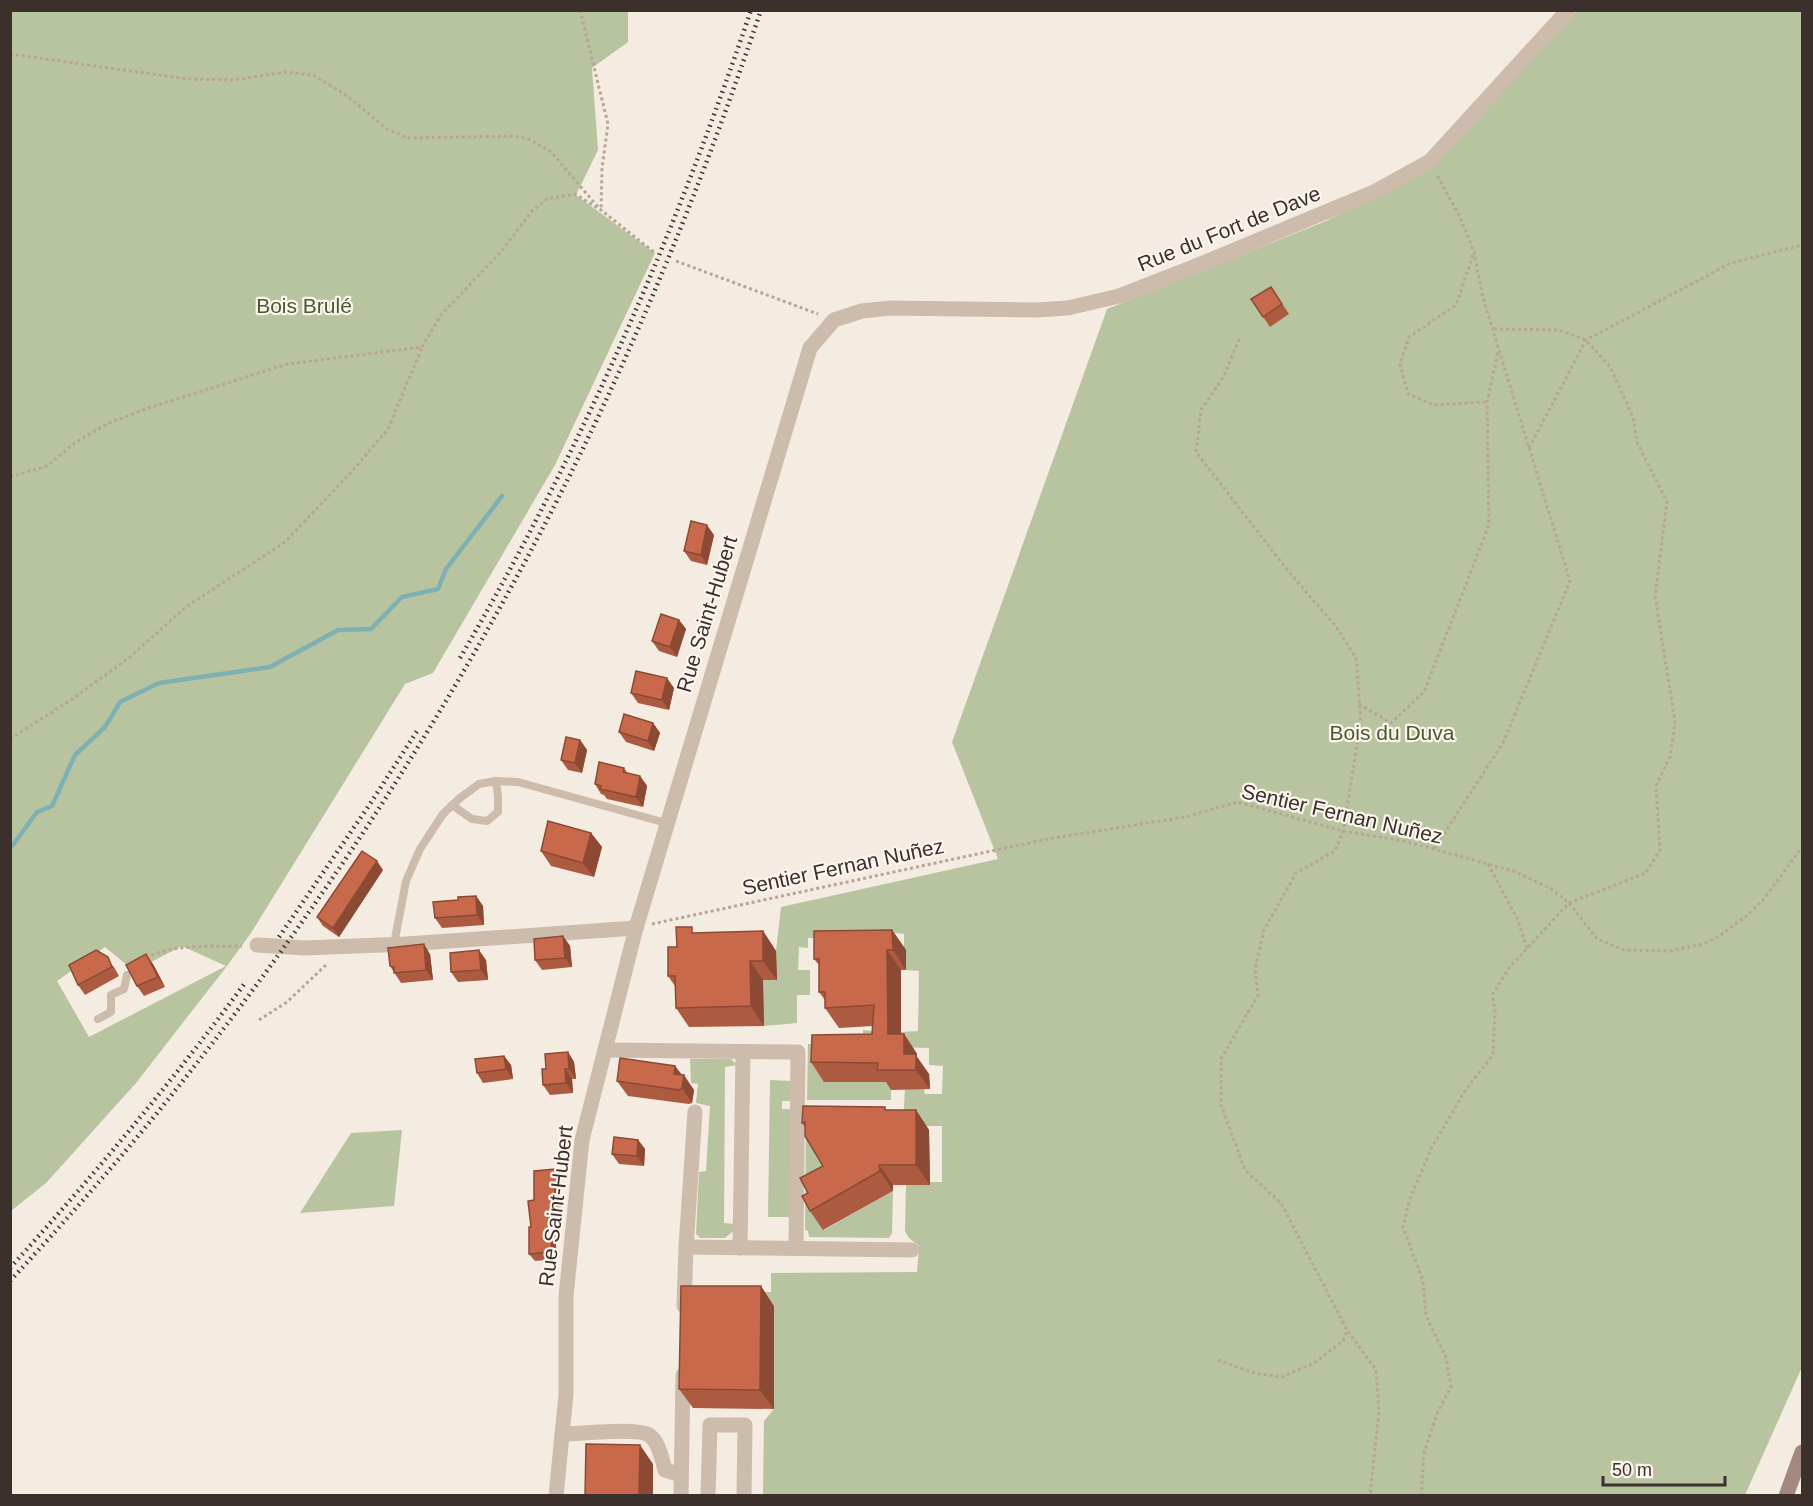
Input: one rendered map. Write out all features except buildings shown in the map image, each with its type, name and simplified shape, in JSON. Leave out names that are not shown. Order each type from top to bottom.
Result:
[{"type":"main road","points":[[1786,1496],[1803,1452]]},
{"type":"street","name":"Rue du Fort de Dave","points":[[834,320],[862,311],[890,308],[1036,310],[1068,308],[1119,296],[1374,192],[1430,161],[1568,10]]},
{"type":"street","name":"Rue Saint-Hubert","points":[[556,1496],[566,1394],[566,1296],[582,1140],[636,928],[666,823],[810,348],[834,320]]},
{"type":"street","points":[[257,945],[283,948],[394,944],[636,928]]},
{"type":"street","points":[[605,1050],[798,1052],[796,1248]]},
{"type":"street","points":[[740,1248],[743,1052]]},
{"type":"street","points":[[684,1317],[686,1247],[696,1112]]},
{"type":"street","points":[[686,1247],[912,1250]]},
{"type":"street","points":[[681,1496],[683,1364]]},
{"type":"street","points":[[708,1496],[710,1425],[745,1425],[744,1496]]},
{"type":"street","points":[[562,1434],[634,1431],[649,1436],[658,1448],[665,1470],[681,1475]]},
{"type":"lane","points":[[452,806],[472,819],[487,821],[498,812],[496,781]]},
{"type":"lane","points":[[394,944],[406,881],[420,849],[443,814],[479,784],[496,781],[518,782],[666,823]]},
{"type":"lane","points":[[98,1019],[111,1012],[111,996],[124,988],[127,975]]},
{"type":"path","points":[[580,10],[608,124],[602,168],[601,210]]},
{"type":"path","points":[[10,54],[188,79],[233,80],[286,72],[313,75],[345,95],[387,129],[408,138],[515,136],[531,140],[551,152],[601,210]]},
{"type":"path","points":[[1430,161],[1460,217],[1474,252],[1483,298],[1570,581],[1503,743],[1434,849]]},
{"type":"path","points":[[10,739],[71,700],[130,657],[186,607],[285,542],[388,429],[422,347],[441,315],[501,252],[532,211],[547,199],[575,194],[601,210],[655,253]]},
{"type":"path","points":[[1529,448],[1586,340],[1731,263],[1803,245]]},
{"type":"path","points":[[1474,252],[1456,305],[1409,337],[1400,364],[1408,394],[1434,405],[1487,402]]},
{"type":"path","points":[[676,261],[834,320]]},
{"type":"path","points":[[10,278],[10,284]]},
{"type":"path","points":[[1421,1496],[1424,1453],[1438,1411],[1451,1388],[1446,1357],[1426,1316],[1423,1281],[1403,1227],[1409,1201],[1431,1149],[1466,1089],[1493,1055],[1495,1010],[1491,995],[1509,968],[1569,903],[1646,873],[1660,850],[1656,786],[1670,757],[1675,722],[1655,596],[1667,502],[1637,442],[1633,417],[1610,367],[1586,340],[1559,330],[1493,329]]},
{"type":"path","points":[[1239,339],[1224,376],[1201,410],[1196,452],[1285,567],[1337,628],[1356,658],[1360,722],[1344,831],[1335,851],[1296,873],[1264,930],[1255,969],[1258,995],[1221,1059],[1221,1105],[1245,1170],[1281,1203],[1347,1330],[1376,1370],[1378,1411],[1370,1496]]},
{"type":"path","points":[[10,477],[47,466],[76,442],[109,423],[148,408],[288,364],[422,347]]},
{"type":"path","points":[[1359,704],[1391,723],[1424,692],[1488,525],[1487,402],[1499,349]]},
{"type":"path","name":"Sentier Fernan Nuñez","points":[[636,928],[1047,838],[1185,817],[1238,801],[1344,831],[1404,841],[1513,871],[1550,888],[1569,903],[1597,939],[1624,950],[1670,951],[1718,937],[1745,917],[1764,899],[1803,847]]},
{"type":"path","points":[[1488,864],[1518,920],[1527,949]]},
{"type":"path","points":[[127,975],[133,966],[159,951],[182,946],[257,945]]},
{"type":"path","points":[[259,1020],[287,1002],[343,946]]},
{"type":"path","points":[[1218,1360],[1254,1373],[1282,1377],[1314,1364],[1343,1341],[1347,1330]]},
{"type":"green space","name":"Bois Brulé","points":[[11,11],[628,11],[628,42],[592,68],[598,150],[576,195],[655,253],[555,465],[433,673],[405,684],[251,933],[227,966],[136,1083],[46,1183],[11,1211]],"holes":[[[182,946],[226,966],[89,1037],[57,981],[105,947],[134,971]]]},
{"type":"green space","name":"Bois du Duva","points":[[1577,11],[1802,11],[1802,1367],[1745,1495],[763,1495],[764,1421],[774,1409],[694,1290],[771,1292],[771,1273],[917,1272],[919,1246],[909,1238],[905,1231],[906,1185],[929,1185],[930,1182],[942,1182],[942,1126],[912,1126],[903,1123],[905,1089],[924,1089],[925,1094],[942,1094],[943,1066],[929,1065],[929,1048],[863,1046],[863,1030],[901,1034],[901,1032],[918,1031],[919,971],[906,970],[904,934],[888,932],[882,937],[808,938],[808,948],[799,947],[798,970],[810,970],[810,995],[797,995],[797,1023],[764,1026],[763,980],[777,980],[776,951],[781,907],[998,859],[952,742],[1107,309],[1326,221],[1431,168]]},
{"type":"green space","points":[[808,1044],[822,1044],[825,1081],[891,1082],[891,1100],[807,1100]]},
{"type":"green space","points":[[690,1059],[731,1059],[737,1065],[725,1067],[724,1223],[735,1224],[736,1231],[725,1238],[700,1238],[696,1234],[699,1172],[706,1171],[710,1106],[696,1103],[698,1084],[691,1083]]},
{"type":"green space","points":[[770,1080],[791,1081],[791,1101],[782,1101],[782,1109],[791,1109],[789,1217],[768,1217]]},
{"type":"green space","points":[[806,1109],[891,1109],[891,1126],[819,1142],[819,1159],[837,1185],[824,1230],[893,1191],[892,1233],[889,1238],[809,1237],[808,1231],[805,1230]]},
{"type":"green space","points":[[402,1130],[394,1206],[300,1213],[351,1133]]},
{"type":"waterway","points":[[10,846],[37,812],[52,806],[75,755],[105,727],[120,702],[159,683],[270,667],[338,630],[371,629],[402,597],[438,589],[446,569],[502,496]]},
{"type":"railway","points":[[460,658],[545,502],[622,342],[690,177],[751,10]]},
{"type":"railway","points":[[10,1281],[136,1139],[263,976],[365,829],[414,754],[460,677],[547,520],[637,333],[715,140],[761,10]]},
{"type":"railway","points":[[279,937],[419,728]]},
{"type":"railway","points":[[10,1268],[131,1128],[245,983]]}]
